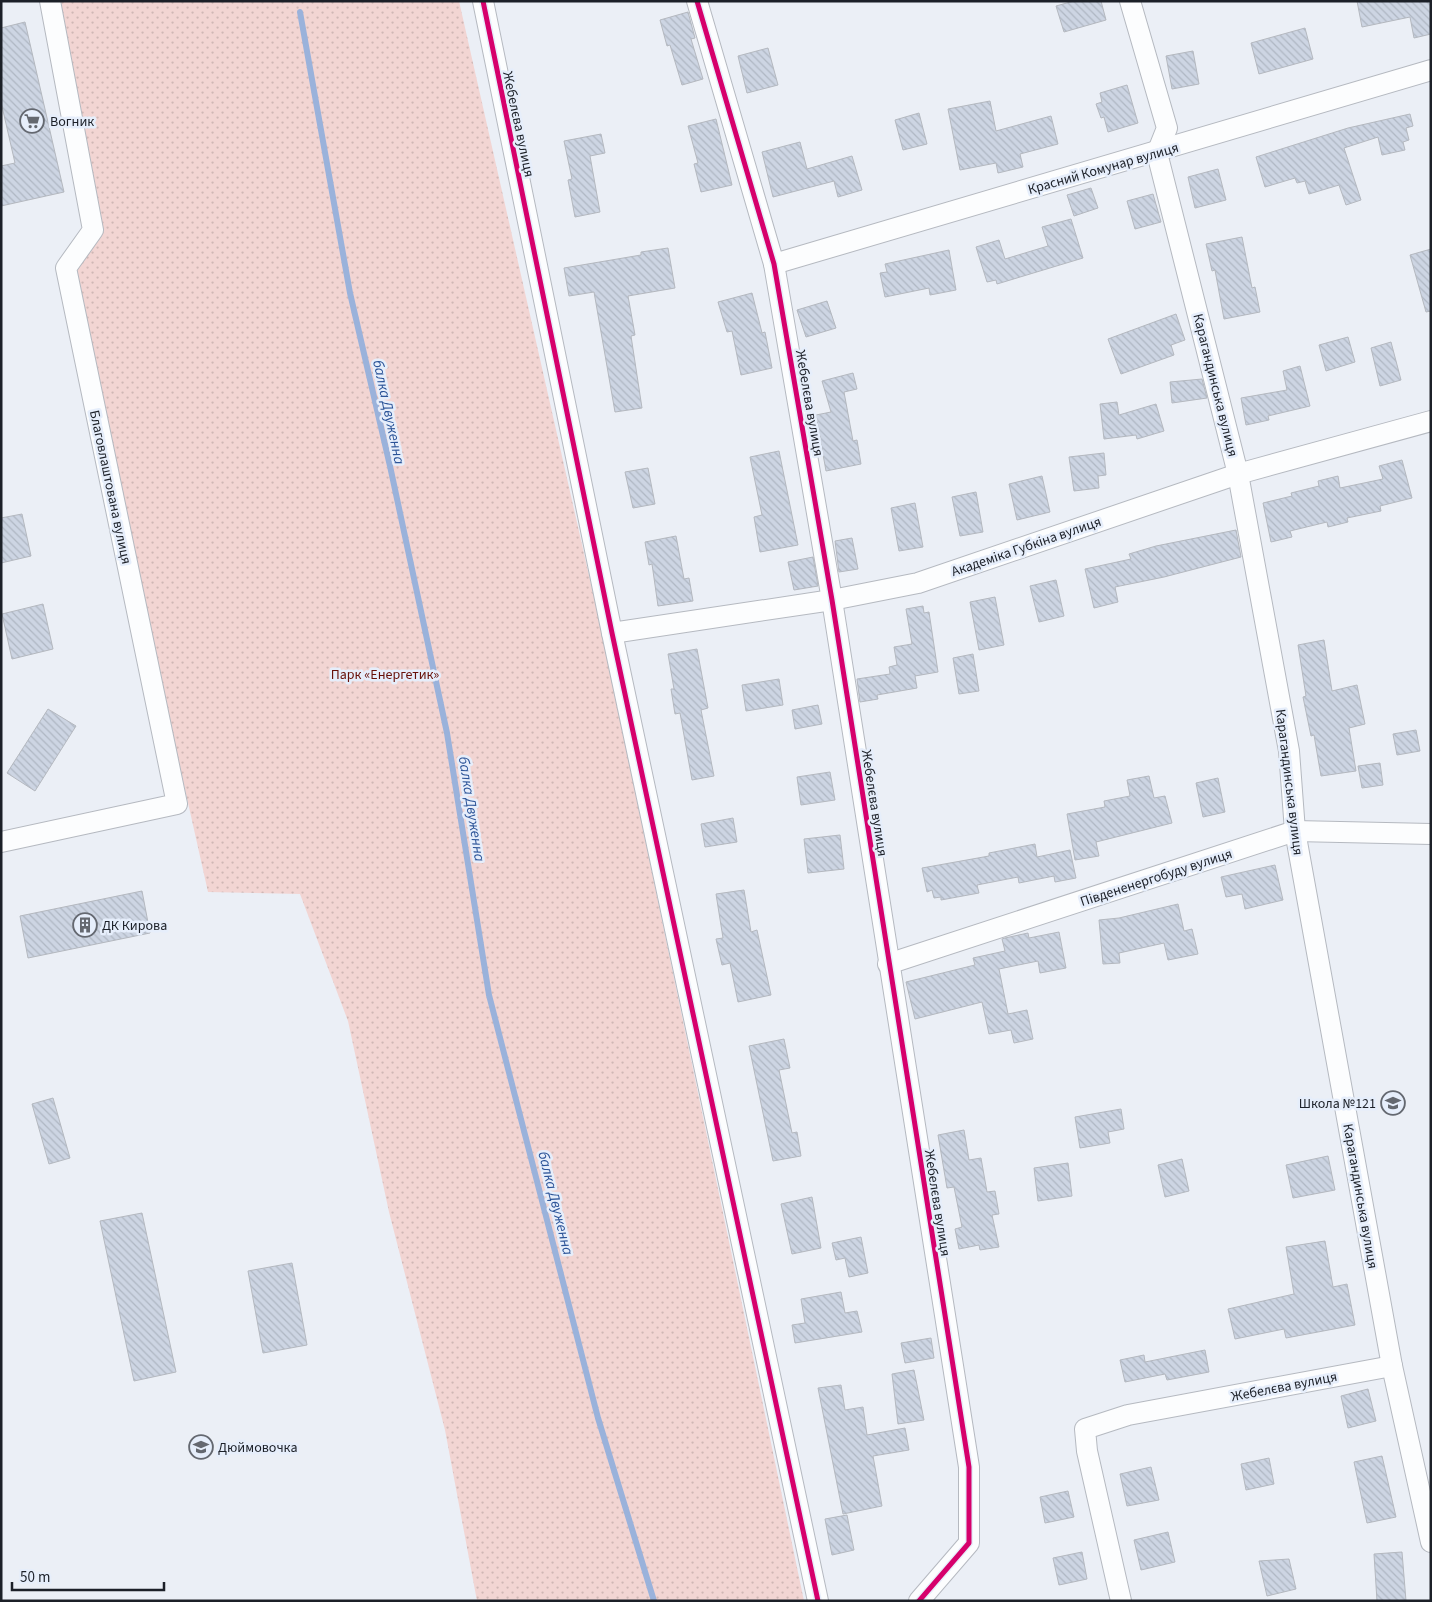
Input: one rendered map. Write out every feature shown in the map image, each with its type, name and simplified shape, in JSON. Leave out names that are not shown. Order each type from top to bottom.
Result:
[{"type":"street","name":"Благовлаштована вулиця","points":[[1,842],[177,804],[66,268],[93,230],[50,1]]},
{"type":"street","name":"Жебелєва вулиця","points":[[483,1],[612,632],[818,1601]]},
{"type":"street","name":"Жебелєва вулиця","points":[[698,1],[774,264],[832,600],[969,1467],[968,1543],[919,1601]]},
{"type":"street","points":[[1130,1],[1167,128],[1157,153]]},
{"type":"street","name":"Красний Комунар вулиця","points":[[774,264],[1157,153],[1431,70]]},
{"type":"street","name":"Карагандинська вулиця","points":[[1157,153],[1238,474],[1289,752],[1294,832],[1392,1366],[1431,1542]]},
{"type":"street","name":"Академіка Губкіна вулиця","points":[[612,632],[832,600],[918,583],[1238,474],[1431,421]]},
{"type":"street","name":"Південенергобуду вулиця","points":[[888,964],[1294,832],[1431,834]]},
{"type":"street","name":"Жебелєва вулиця","points":[[1120,1601],[1087,1451],[1085,1429],[1128,1415],[1392,1366]]},
{"type":"green space","name":"Парк «Енергетик»","points":[[56,1],[459,1],[602,633],[804,1601],[477,1601],[445,1430],[389,1212],[348,1021],[300,894],[208,892],[126,526],[74,270],[98,233]]},
{"type":"building","points":[[1074,1],[1101,1],[1106,20],[1064,32],[1056,6]]},
{"type":"building","points":[[1357,1],[1431,1],[1431,34],[1414,38],[1410,17],[1362,27]]},
{"type":"building","points":[[688,12],[695,38],[691,39],[703,79],[682,85],[670,45],[667,46],[660,20]]},
{"type":"building","points":[[25,22],[64,192],[1,206],[1,166],[15,163],[1,102],[1,28]]},
{"type":"building","points":[[1305,28],[1313,59],[1259,74],[1251,43]]},
{"type":"building","points":[[768,48],[778,85],[747,93],[738,56]]},
{"type":"building","points":[[1193,51],[1199,84],[1172,89],[1166,56]]},
{"type":"building","points":[[1127,85],[1138,123],[1108,132],[1104,117],[1101,118],[1096,104],[1102,102],[1100,93]]},
{"type":"building","points":[[990,101],[996,131],[1051,116],[1058,144],[1020,154],[1023,167],[998,173],[996,163],[960,170],[948,109]]},
{"type":"building","points":[[919,113],[927,144],[903,150],[895,120]]},
{"type":"building","points":[[1410,114],[1413,126],[1406,128],[1409,140],[1403,142],[1405,150],[1382,155],[1378,137],[1344,148],[1361,200],[1346,205],[1339,185],[1309,194],[1305,181],[1297,183],[1295,178],[1265,187],[1256,157],[1348,128]]},
{"type":"building","points":[[716,119],[732,185],[701,192],[694,164],[698,163],[688,126]]},
{"type":"building","points":[[601,134],[605,153],[590,156],[600,212],[575,217],[568,180],[572,179],[564,141]]},
{"type":"building","points":[[800,142],[807,169],[852,156],[862,190],[838,197],[834,181],[773,197],[762,152]]},
{"type":"building","points":[[1218,169],[1226,200],[1195,208],[1188,177]]},
{"type":"building","points":[[1091,188],[1098,208],[1074,216],[1067,195]]},
{"type":"building","points":[[1153,194],[1161,222],[1135,229],[1127,201]]},
{"type":"building","points":[[1071,219],[1083,258],[997,284],[996,280],[987,282],[976,247],[999,240],[1005,259],[1048,246],[1042,227]]},
{"type":"building","points":[[1242,237],[1252,288],[1255,287],[1260,312],[1224,319],[1215,270],[1212,271],[1206,244]]},
{"type":"building","points":[[668,248],[675,288],[628,296],[635,335],[631,336],[642,408],[615,412],[594,292],[569,296],[564,268],[641,255],[641,252]]},
{"type":"building","points":[[1431,249],[1431,311],[1426,312],[1410,255]]},
{"type":"building","points":[[949,250],[956,290],[930,295],[929,288],[885,297],[880,273],[887,272],[885,264]]},
{"type":"building","points":[[752,293],[762,333],[765,332],[772,368],[741,375],[732,331],[727,332],[718,302]]},
{"type":"building","points":[[827,301],[836,328],[806,337],[797,310]]},
{"type":"building","points":[[1176,314],[1185,340],[1171,345],[1174,355],[1121,374],[1108,339]]},
{"type":"building","points":[[1348,337],[1355,362],[1326,371],[1319,345]]},
{"type":"building","points":[[1391,342],[1401,380],[1380,386],[1371,348]]},
{"type":"building","points":[[1300,366],[1310,406],[1268,416],[1269,420],[1246,425],[1241,398],[1287,390],[1283,371]]},
{"type":"building","points":[[853,373],[857,389],[844,392],[853,441],[857,440],[861,464],[826,471],[816,415],[831,412],[822,381]]},
{"type":"building","points":[[1202,379],[1207,398],[1172,403],[1170,382]]},
{"type":"building","points":[[1117,402],[1119,415],[1156,404],[1164,431],[1137,439],[1136,435],[1104,439],[1100,404]]},
{"type":"building","points":[[779,451],[798,545],[760,552],[754,517],[762,515],[750,457]]},
{"type":"building","points":[[1104,453],[1106,475],[1098,476],[1099,488],[1074,491],[1069,457]]},
{"type":"building","points":[[1402,460],[1412,498],[1380,506],[1381,511],[1347,518],[1348,522],[1328,527],[1327,522],[1290,531],[1292,537],[1271,542],[1263,503],[1292,496],[1291,493],[1319,486],[1318,481],[1338,476],[1340,488],[1383,479],[1379,466]]},
{"type":"building","points":[[648,468],[655,504],[633,508],[625,472]]},
{"type":"building","points":[[1042,476],[1050,512],[1017,520],[1009,484]]},
{"type":"building","points":[[976,492],[983,532],[960,536],[952,497]]},
{"type":"building","points":[[915,503],[923,547],[899,551],[891,508]]},
{"type":"building","points":[[22,514],[31,556],[1,563],[1,518]]},
{"type":"building","points":[[1236,530],[1241,557],[1164,577],[1115,587],[1118,602],[1094,608],[1085,569],[1131,559],[1129,554],[1156,546]]},
{"type":"building","points":[[676,536],[684,579],[689,578],[693,601],[658,606],[652,564],[649,565],[645,542]]},
{"type":"building","points":[[852,538],[858,569],[839,572],[835,541]]},
{"type":"building","points":[[813,557],[818,586],[794,590],[788,562]]},
{"type":"building","points":[[1056,580],[1064,616],[1039,622],[1030,586]]},
{"type":"building","points":[[995,597],[1004,645],[979,650],[970,602]]},
{"type":"building","points":[[43,604],[53,649],[12,659],[2,614]]},
{"type":"building","points":[[923,606],[924,613],[929,612],[938,672],[915,676],[917,688],[877,695],[878,699],[860,702],[857,679],[890,674],[889,667],[897,665],[894,647],[912,644],[906,609]]},
{"type":"building","points":[[1324,640],[1332,691],[1357,685],[1365,724],[1349,728],[1356,771],[1321,776],[1314,735],[1311,736],[1303,697],[1306,696],[1298,645]]},
{"type":"building","points":[[697,649],[708,708],[701,710],[714,776],[692,780],[680,713],[675,714],[671,689],[674,689],[668,654]]},
{"type":"building","points":[[973,654],[979,691],[959,694],[953,658]]},
{"type":"building","points":[[779,679],[783,705],[746,711],[742,685]]},
{"type":"building","points":[[818,705],[822,724],[795,729],[792,710]]},
{"type":"building","points":[[48,709],[76,726],[35,791],[7,773]]},
{"type":"building","points":[[1416,730],[1420,751],[1397,755],[1393,734]]},
{"type":"building","points":[[1380,763],[1383,785],[1362,788],[1358,766]]},
{"type":"building","points":[[830,772],[835,800],[801,805],[797,777]]},
{"type":"building","points":[[1149,776],[1154,798],[1165,796],[1172,823],[1096,842],[1099,856],[1075,860],[1067,814],[1105,807],[1104,801],[1130,796],[1127,780]]},
{"type":"building","points":[[1218,778],[1225,812],[1203,817],[1196,783]]},
{"type":"building","points":[[733,818],[737,842],[705,847],[701,824]]},
{"type":"building","points":[[840,835],[844,869],[808,873],[804,839]]},
{"type":"building","points":[[1035,844],[1037,857],[1070,850],[1076,878],[1055,882],[1054,876],[1019,883],[1018,877],[977,885],[979,893],[941,900],[941,897],[934,898],[932,890],[927,892],[922,868],[989,856],[989,853]]},
{"type":"building","points":[[1275,865],[1283,900],[1245,909],[1242,894],[1226,897],[1221,877]]},
{"type":"building","points":[[744,890],[751,932],[757,930],[771,995],[738,1002],[730,963],[722,965],[716,939],[723,938],[716,894]]},
{"type":"building","name":"ДК Кирова","points":[[142,891],[150,933],[28,958],[20,916]]},
{"type":"building","points":[[1178,904],[1184,931],[1192,929],[1198,954],[1168,960],[1164,943],[1119,953],[1120,963],[1103,964],[1099,920],[1119,918]]},
{"type":"building","points":[[1059,932],[1066,968],[1040,973],[1038,961],[999,969],[1008,1014],[1027,1010],[1033,1039],[1014,1043],[1011,1030],[989,1034],[982,1002],[915,1019],[906,982],[975,965],[973,958],[1005,951],[1002,939],[1005,938],[1028,933],[1029,938]]},
{"type":"building","points":[[784,1039],[790,1068],[779,1070],[792,1133],[797,1132],[801,1156],[773,1161],[749,1046]]},
{"type":"building","points":[[53,1098],[70,1158],[49,1164],[32,1104]]},
{"type":"building","points":[[1121,1109],[1124,1129],[1108,1132],[1110,1143],[1080,1148],[1075,1117]]},
{"type":"building","points":[[964,1130],[969,1160],[981,1158],[987,1192],[995,1191],[999,1214],[992,1215],[999,1247],[980,1250],[979,1245],[959,1249],[955,1229],[962,1227],[954,1187],[947,1188],[938,1135]]},
{"type":"building","points":[[1328,1156],[1335,1190],[1293,1198],[1286,1165]]},
{"type":"building","points":[[1182,1159],[1189,1191],[1165,1197],[1158,1165]]},
{"type":"building","points":[[1068,1163],[1072,1196],[1038,1201],[1034,1168]]},
{"type":"building","points":[[812,1197],[821,1248],[792,1254],[781,1204]]},
{"type":"building","points":[[142,1213],[176,1372],[134,1381],[100,1221]]},
{"type":"building","points":[[861,1237],[868,1273],[849,1277],[845,1258],[836,1260],[832,1243]]},
{"type":"building","points":[[1325,1241],[1333,1287],[1347,1284],[1355,1325],[1286,1338],[1284,1329],[1235,1339],[1228,1309],[1294,1294],[1286,1247]]},
{"type":"building","points":[[292,1263],[307,1345],[263,1353],[248,1271]]},
{"type":"building","points":[[841,1292],[845,1313],[857,1311],[862,1332],[795,1343],[792,1325],[805,1323],[801,1299]]},
{"type":"building","points":[[931,1338],[934,1358],[905,1363],[901,1343]]},
{"type":"building","points":[[1205,1350],[1209,1372],[1167,1380],[1165,1374],[1125,1382],[1120,1360],[1144,1355],[1145,1362]]},
{"type":"building","points":[[914,1370],[924,1420],[898,1424],[892,1374]]},
{"type":"building","points":[[841,1385],[845,1410],[863,1407],[867,1435],[905,1428],[909,1450],[873,1456],[882,1506],[843,1514],[818,1388]]},
{"type":"building","points":[[1368,1389],[1376,1421],[1348,1428],[1341,1396]]},
{"type":"building","points":[[1382,1456],[1396,1517],[1367,1523],[1354,1462]]},
{"type":"building","points":[[1269,1458],[1274,1484],[1246,1490],[1241,1464]]},
{"type":"building","points":[[1151,1467],[1159,1500],[1127,1506],[1120,1474]]},
{"type":"building","points":[[1068,1491],[1074,1517],[1045,1523],[1040,1497]]},
{"type":"building","points":[[847,1515],[854,1550],[832,1555],[825,1519]]},
{"type":"building","points":[[1168,1532],[1175,1562],[1141,1570],[1134,1540]]},
{"type":"building","points":[[1082,1552],[1087,1579],[1059,1585],[1053,1558]]},
{"type":"building","points":[[1402,1552],[1406,1601],[1377,1601],[1374,1554]]},
{"type":"building","points":[[1289,1559],[1296,1589],[1267,1596],[1259,1561]]},
{"type":"waterway","name":"балка Двуженна","points":[[300,12],[350,293],[390,466],[447,733],[489,995],[598,1418],[654,1601]]},
{"type":"cycle path","points":[[483,1],[612,633],[818,1601]]},
{"type":"cycle path","points":[[697,1],[774,264],[832,600],[969,1467],[969,1543],[919,1601]]},
{"type":"place","name":"Вогник","points":[[32,121]]},
{"type":"place","name":"ДК Кирова","points":[[85,925]]},
{"type":"place","name":"Школа №121","points":[[1393,1103]]},
{"type":"place","name":"Дюймовочка","points":[[201,1447]]}]
